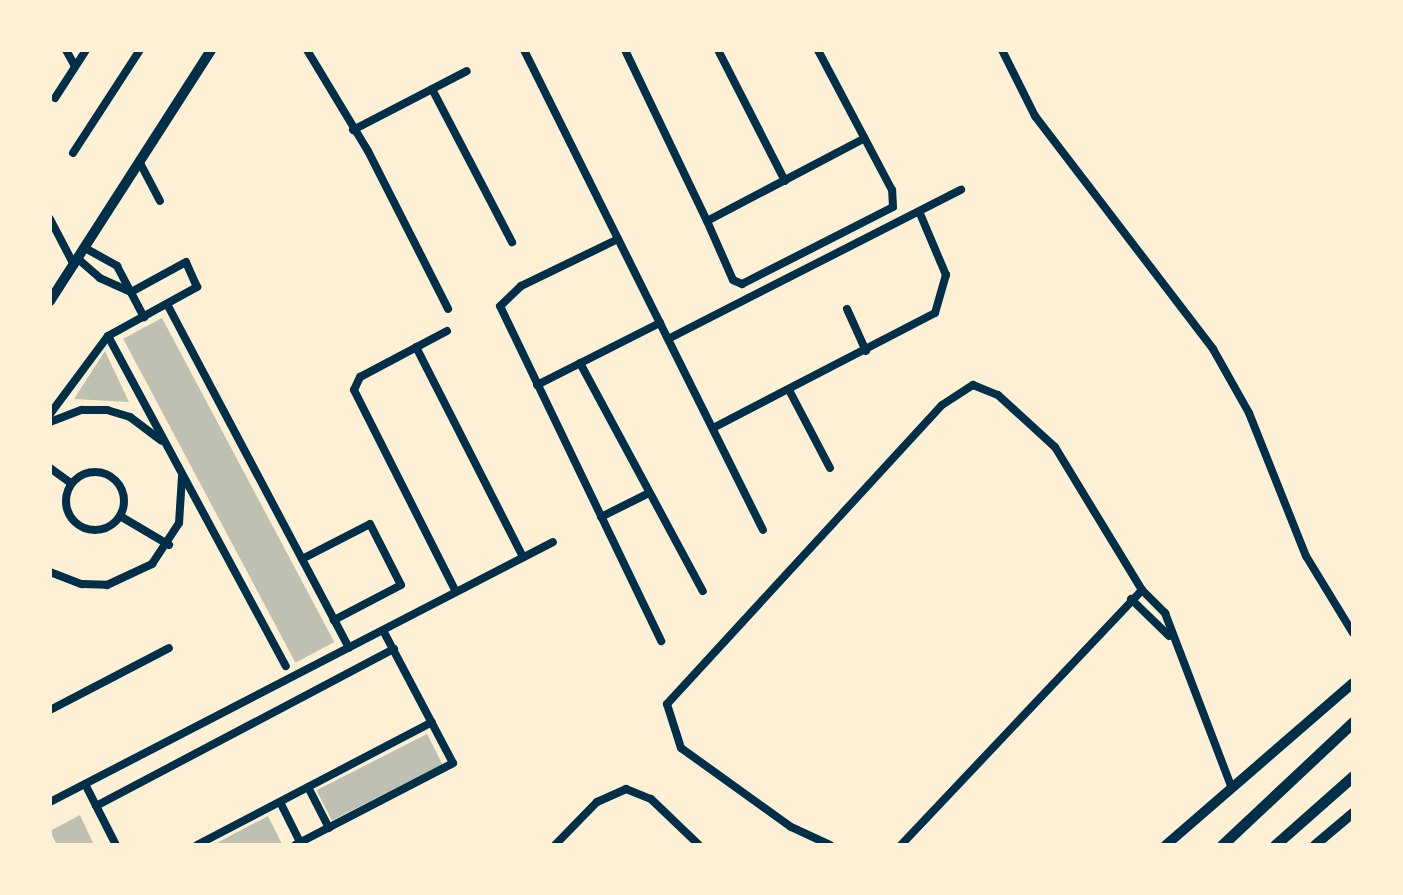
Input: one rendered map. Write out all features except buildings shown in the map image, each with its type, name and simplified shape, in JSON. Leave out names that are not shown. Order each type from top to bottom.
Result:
[{"type":"main road","points":[[1222,845],[1353,722]]},
{"type":"main road","points":[[1275,845],[1353,776]]},
{"type":"street","points":[[66,50],[75,66]]},
{"type":"street","points":[[54,98],[86,50]]},
{"type":"street","points":[[73,153],[140,50]]},
{"type":"street","points":[[50,301],[211,50]]},
{"type":"street","points":[[307,50],[448,309]]},
{"type":"street","points":[[524,50],[763,530]]},
{"type":"street","points":[[625,50],[733,280],[742,284],[893,208],[892,190],[818,50]]},
{"type":"street","points":[[718,50],[785,180]]},
{"type":"street","points":[[1002,50],[1035,116],[1222,363],[1249,413],[1306,556],[1353,633]]},
{"type":"street","points":[[353,130],[468,71]]},
{"type":"street","points":[[432,89],[512,242]]},
{"type":"street","points":[[707,221],[865,138]]},
{"type":"street","points":[[140,161],[160,201]]},
{"type":"street","points":[[668,339],[960,190]]},
{"type":"street","points":[[712,428],[928,318],[941,301],[946,275],[919,211]]},
{"type":"street","points":[[50,219],[76,262],[131,292]]},
{"type":"street","points":[[618,239],[501,302],[661,641]]},
{"type":"street","points":[[85,248],[111,261],[144,317]]},
{"type":"street","points":[[50,414],[108,336],[198,287],[186,262],[131,292]]},
{"type":"street","points":[[167,304],[349,648]]},
{"type":"street","points":[[846,309],[866,351]]},
{"type":"street","points":[[537,385],[660,323]]},
{"type":"street","points":[[447,331],[360,377],[354,390],[456,592]]},
{"type":"street","points":[[108,336],[286,666]]},
{"type":"street","points":[[416,347],[523,557]]},
{"type":"street","points":[[580,364],[702,591]]},
{"type":"street","points":[[830,845],[791,827],[681,748],[667,704],[755,602],[959,390],[973,385],[998,395],[1055,447],[1142,590],[1166,613],[1169,636],[1232,786]]},
{"type":"street","points":[[789,390],[830,468]]},
{"type":"street","points":[[50,422],[82,410],[106,410],[130,417],[168,446]]},
{"type":"street","points":[[50,468],[71,483]]},
{"type":"street","points":[[92,471],[110,475],[124,498],[120,516],[104,529],[75,523],[65,506],[71,483],[92,471]]},
{"type":"street","points":[[50,572],[82,584],[107,584],[131,578],[169,546],[179,523],[182,472]]},
{"type":"street","points":[[601,517],[650,493]]},
{"type":"street","points":[[120,516],[169,546]]},
{"type":"street","points":[[302,559],[370,524],[402,585],[334,620]]},
{"type":"street","points":[[50,802],[553,542]]},
{"type":"street","points":[[901,845],[1142,590]]},
{"type":"street","points":[[1131,599],[1169,636]]},
{"type":"street","points":[[280,802],[298,844],[453,763],[383,630]]},
{"type":"street","points":[[50,710],[169,648]]},
{"type":"street","points":[[96,806],[394,649]]},
{"type":"street","points":[[1166,845],[1353,683]]},
{"type":"street","points":[[196,845],[432,722]]},
{"type":"street","points":[[85,784],[116,845]]},
{"type":"street","points":[[308,787],[329,828]]},
{"type":"street","points":[[555,845],[596,802],[626,790],[651,799],[698,845]]},
{"type":"street","points":[[1314,845],[1353,812]]}]
